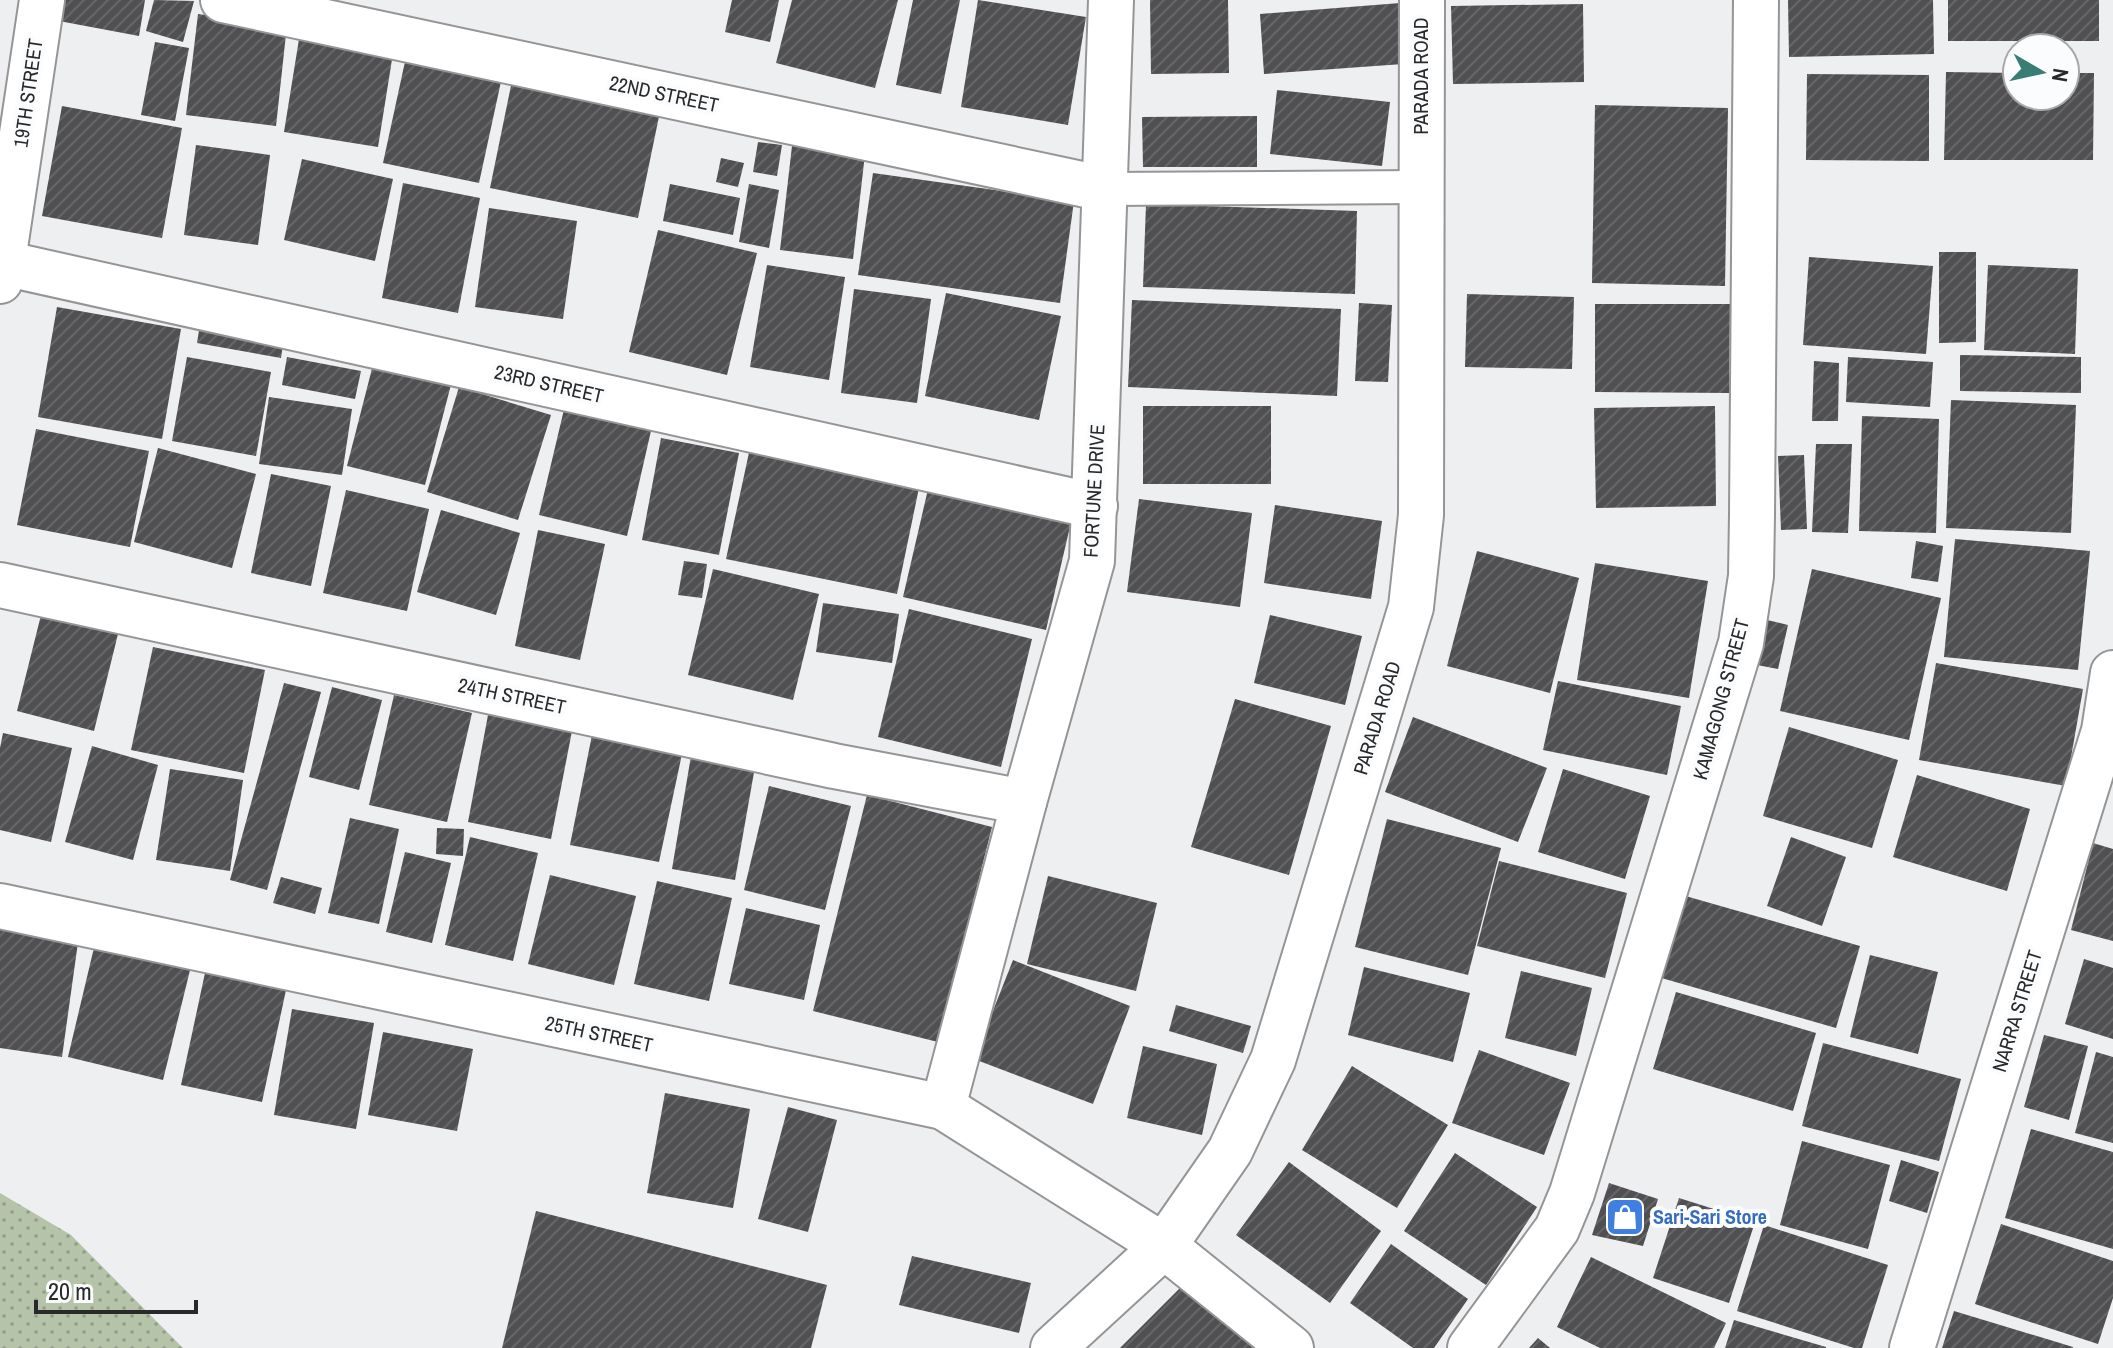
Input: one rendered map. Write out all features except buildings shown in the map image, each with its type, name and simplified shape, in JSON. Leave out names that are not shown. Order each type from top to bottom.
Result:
[{"type":"street","name":"19TH STREET","points":[[2,272],[42,0]]},
{"type":"street","name":"22ND STREET","points":[[223,0],[1105,189]]},
{"type":"street","name":"FORTUNE DRIVE","points":[[943,1107],[1092,561],[1111,0]]},
{"type":"street","name":"PARADA ROAD","points":[[1053,1348],[1164,1246],[1230,1151],[1273,1060],[1411,607],[1421,515],[1422,0]]},
{"type":"street","name":"KAMAGONG STREET","points":[[1470,1348],[1557,1229],[1572,1193],[1741,643],[1751,576],[1756,0]]},
{"type":"street","name":"23RD STREET","points":[[2,272],[1095,506]]},
{"type":"street","name":"24TH STREET","points":[[0,585],[834,766],[1024,802]]},
{"type":"street","name":"NARRA STREET","points":[[1912,1348],[2104,731],[2113,673]]},
{"type":"street","name":"25TH STREET","points":[[0,906],[943,1107],[1164,1246],[1291,1348]]},
{"type":"lane","points":[[1105,189],[1420,187]]},
{"type":"green space","points":[[0,1193],[71,1235],[183,1348],[0,1348]]},
{"type":"place","name":"Sari-Sari Store","points":[[1625,1217]]}]
